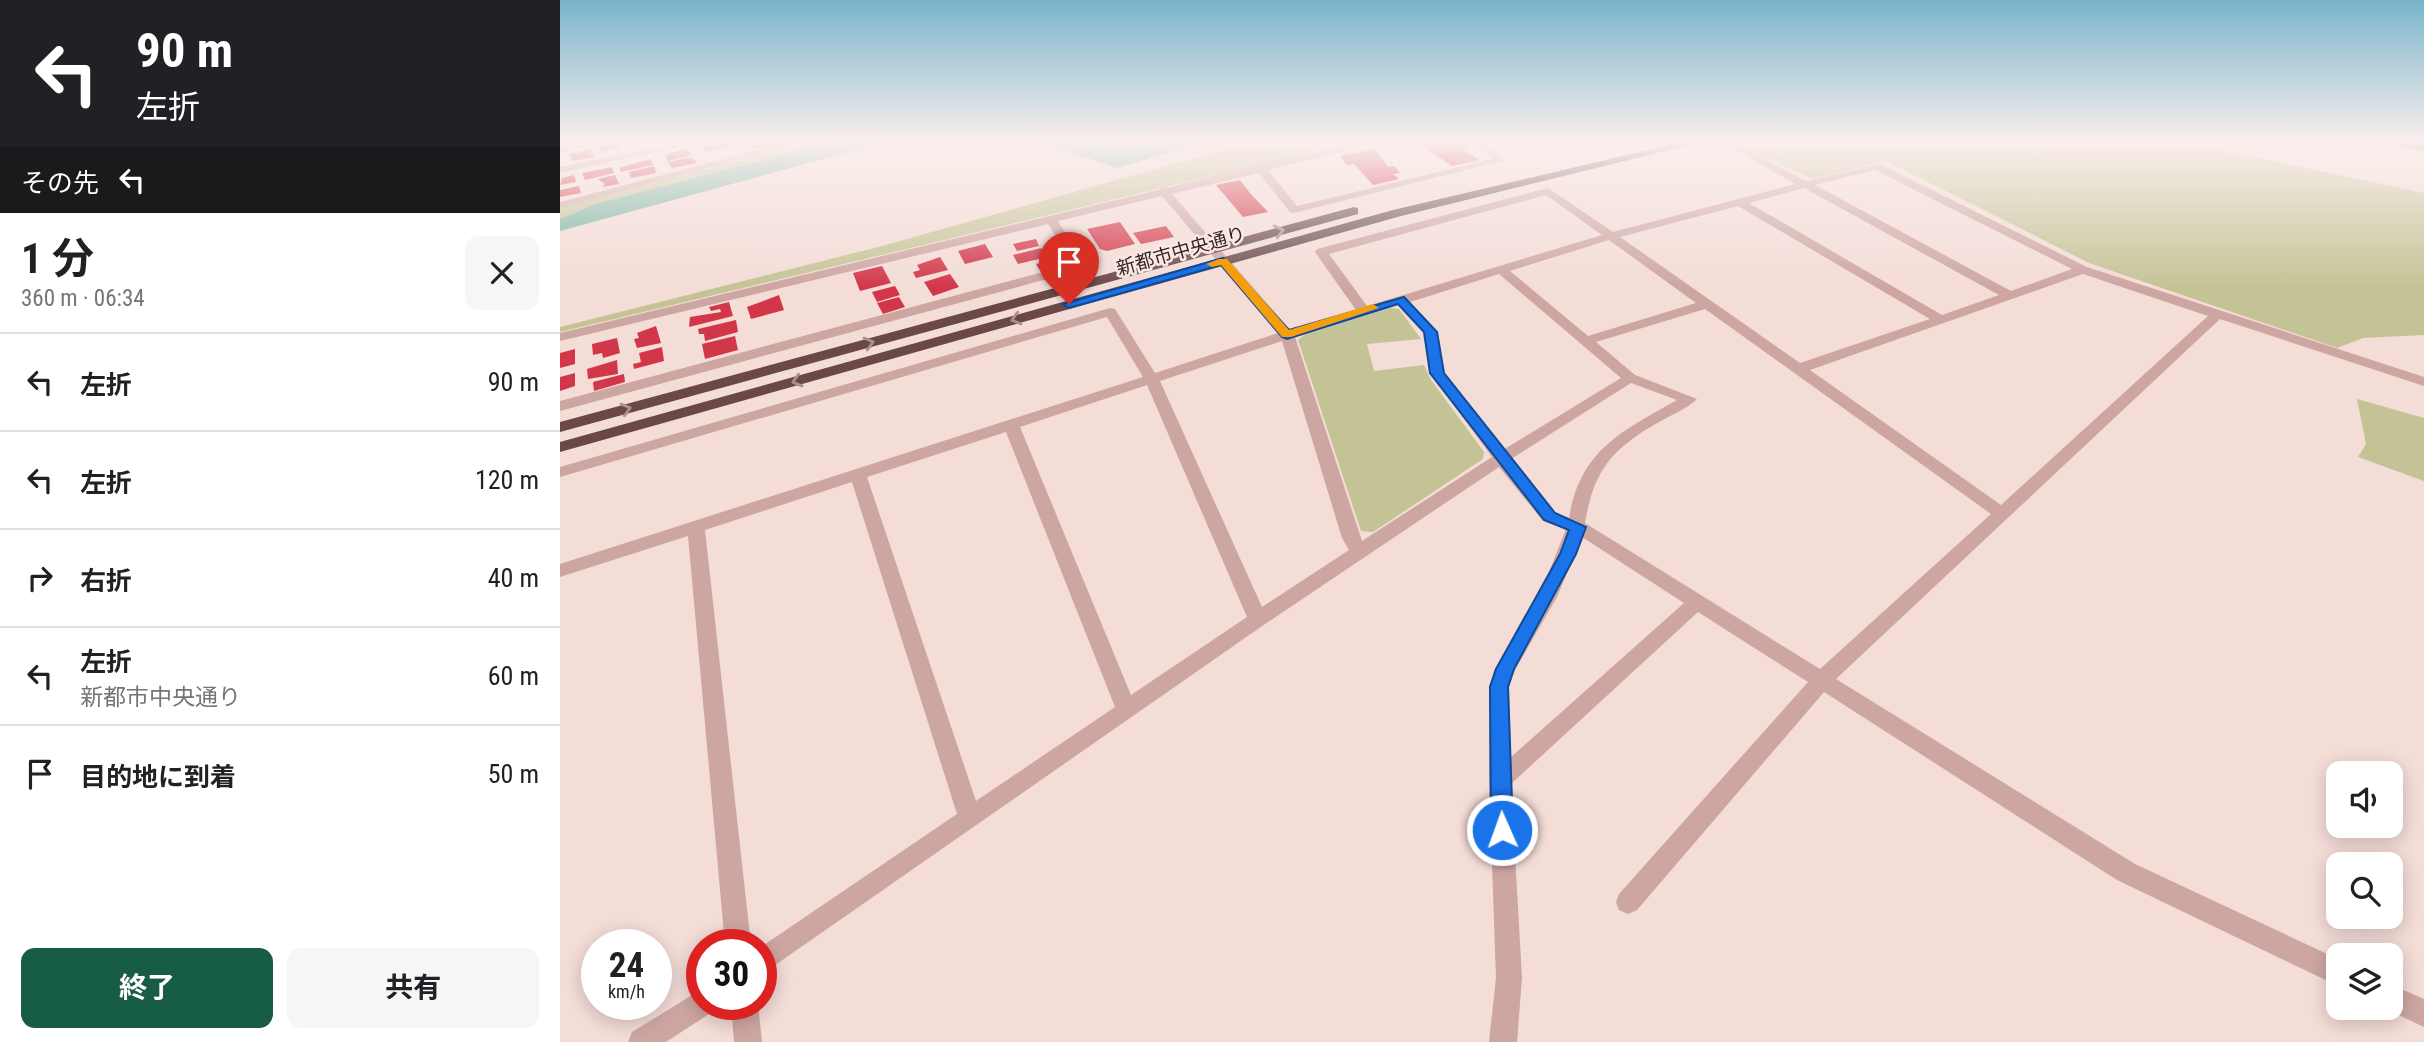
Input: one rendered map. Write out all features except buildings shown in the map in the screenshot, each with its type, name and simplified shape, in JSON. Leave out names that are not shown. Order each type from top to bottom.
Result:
[{"type":"highway","name":"新都市中央通り","points":[[560,447],[1441,191]]},
{"type":"highway","name":"新都市中央通り","points":[[560,428],[1218,255],[1484,191]]},
{"type":"street","points":[[560,205],[615,191]]},
{"type":"street","points":[[560,337],[1160,191]]},
{"type":"street","points":[[1164,191],[1287,335],[1351,538],[1360,552]]},
{"type":"street","points":[[1279,191],[1294,210],[1374,191]]},
{"type":"street","points":[[1364,311],[1321,252],[1548,191],[2000,512]]},
{"type":"street","points":[[560,571],[1151,378],[1499,268],[1775,191]]},
{"type":"street","points":[[1817,191],[2009,295]]},
{"type":"street","points":[[1925,191],[2083,270],[2424,382]]},
{"type":"street","points":[[1738,201],[1938,318]]},
{"type":"street","points":[[560,406],[1080,266],[1050,218]]},
{"type":"street","points":[[1499,268],[1630,378],[1689,399],[1611,448],[1601,458],[1580,494],[1578,527],[1568,554],[1505,669],[1499,687],[1500,780],[1509,978],[1503,1042]]},
{"type":"street","points":[[1798,369],[1938,318],[2083,270]]},
{"type":"street","points":[[1400,299],[1431,332],[1437,373],[1549,517],[1578,527],[2126,872],[2326,967]]},
{"type":"street","points":[[1586,341],[1706,304]]},
{"type":"street","points":[[560,472],[1110,312],[1151,378],[1258,619]]},
{"type":"street","points":[[1628,902],[1821,682],[2000,512],[2218,314]]},
{"type":"street","points":[[777,951],[1258,619],[1501,458],[1630,378]]},
{"type":"street","points":[[1011,424],[1127,711]]},
{"type":"street","points":[[858,475],[970,819]]},
{"type":"street","points":[[696,527],[736,929]]},
{"type":"street","points":[[1500,780],[1697,602]]},
{"type":"street","points":[[2403,1004],[2424,1013]]},
{"type":"street","points":[[642,1042],[686,1013]]},
{"type":"street","points":[[746,1020],[748,1042]]},
{"type":"shaded area","points":[[623,191],[646,191],[595,204],[560,219],[560,207]]},
{"type":"shaded area","points":[[646,191],[707,191],[560,231],[560,219],[595,204]]},
{"type":"shaded area","points":[[1079,191],[1150,191],[560,332],[560,327],[882,246]]},
{"type":"shaded area","points":[[1945,191],[2413,191],[2424,193],[2424,335],[2363,338],[2337,348],[2089,263]]},
{"type":"shaded area","points":[[1390,308],[1399,309],[1421,339],[1367,344],[1374,371],[1424,365],[1431,380],[1484,452],[1483,459],[1373,532],[1361,531],[1298,340],[1304,335]]},
{"type":"shaded area","points":[[2357,399],[2424,418],[2424,481],[2358,457],[2366,444]]},
{"type":"slow traffic","points":[[1212,264],[1223,261],[1287,335],[1373,308]]},
{"type":"route","points":[[1069,304],[1223,261],[1287,335],[1400,299],[1431,332],[1437,373],[1501,458],[1549,517],[1578,527],[1568,554],[1505,669],[1499,687],[1502,830]]}]
